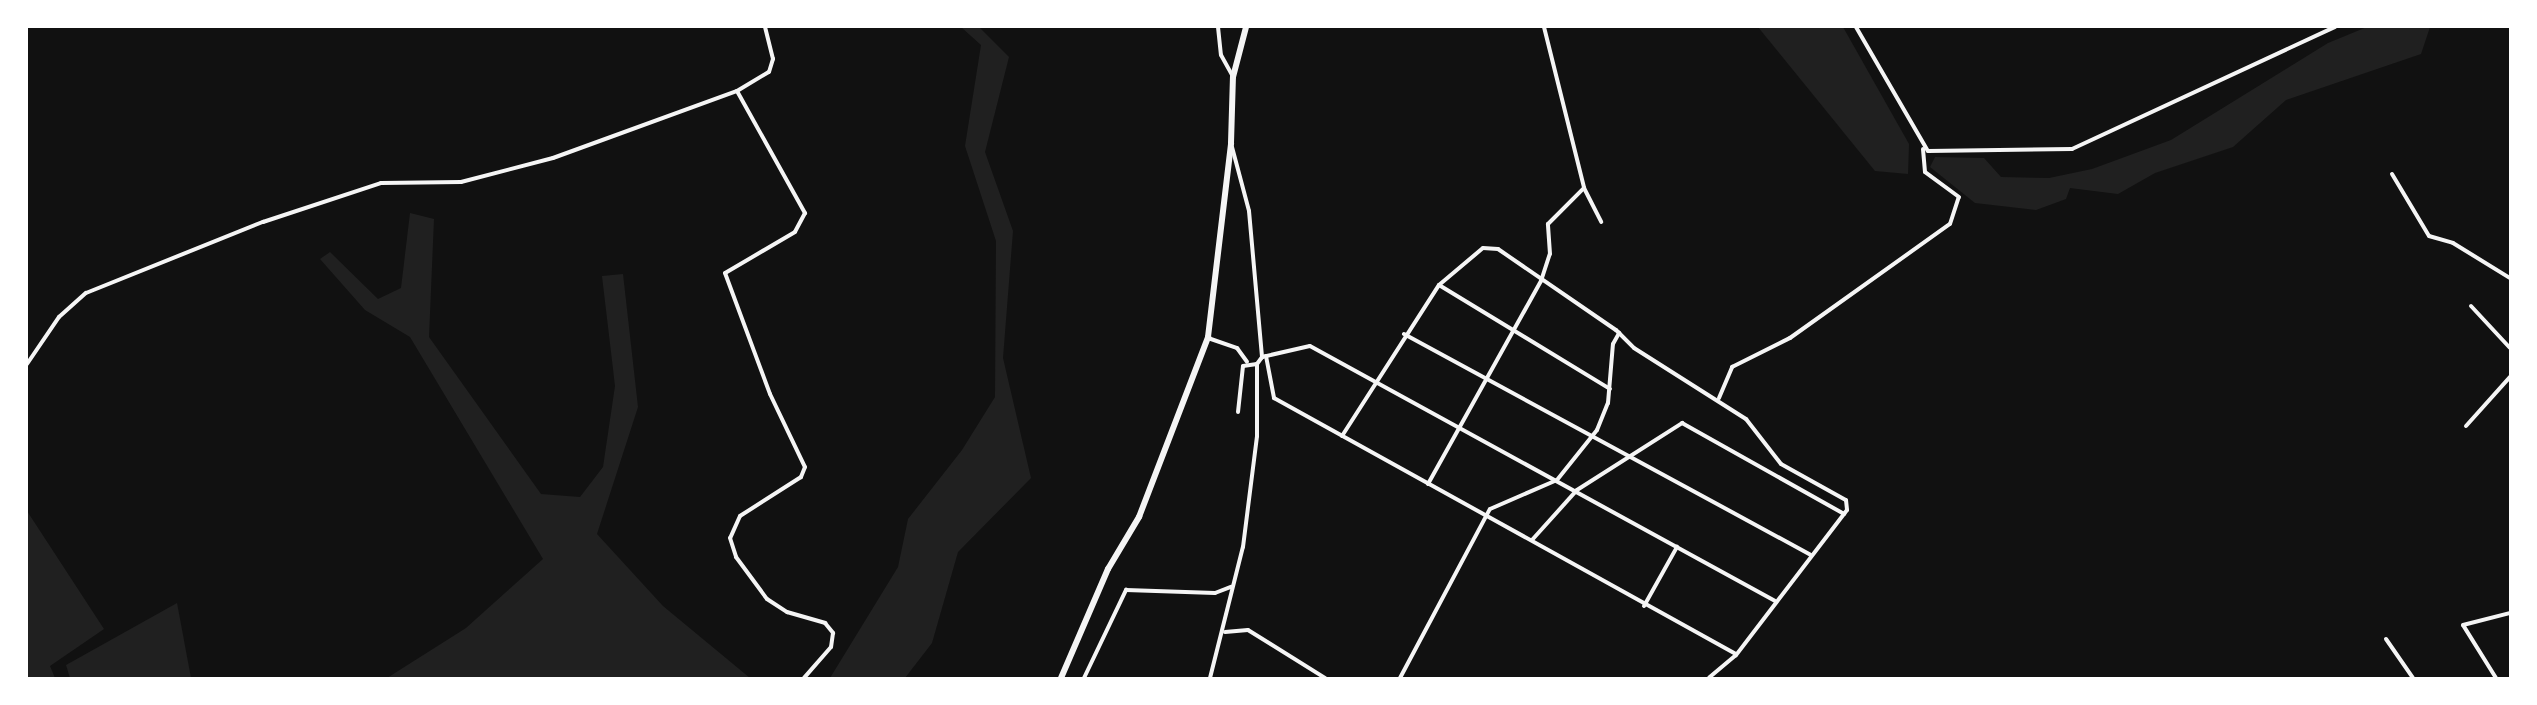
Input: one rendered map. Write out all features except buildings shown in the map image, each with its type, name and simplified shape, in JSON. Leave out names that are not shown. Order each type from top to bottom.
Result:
[{"type":"main road","points":[[1061,678],[1104,579],[1139,517],[1208,337],[1231,144],[1233,77],[1246,27]]},
{"type":"street","points":[[27,364],[59,317],[103,284],[363,187],[461,182],[530,164],[652,126],[737,91],[769,72],[773,58],[765,27]]},
{"type":"street","points":[[1218,27],[1221,55],[1233,77]]},
{"type":"street","points":[[1544,27],[1584,188],[1601,222]]},
{"type":"street","points":[[1719,398],[1732,368],[1790,338],[1950,224],[1959,196],[1925,172],[1923,147],[1905,103],[1856,27]]},
{"type":"street","points":[[1923,147],[2072,149],[2335,27]]},
{"type":"street","points":[[737,91],[806,213],[795,232],[725,273],[770,394],[805,467],[801,477],[740,516],[730,538],[736,557],[767,599],[787,612],[825,623],[833,633],[831,647],[804,678]]},
{"type":"street","points":[[1231,144],[1249,211],[1264,357],[1274,398],[1532,540],[1644,606],[1736,655]]},
{"type":"street","points":[[2392,174],[2428,236],[2453,243],[2510,278]]},
{"type":"street","points":[[1428,484],[1541,281],[1550,254],[1548,224],[1584,188]]},
{"type":"street","points":[[1342,436],[1375,378],[1439,285],[1487,247],[1619,333],[1634,348],[1719,398],[1753,426],[1776,460],[1843,498],[1844,514],[1809,554],[1736,655],[1709,678]]},
{"type":"street","points":[[1439,285],[1610,389]]},
{"type":"street","points":[[2471,306],[2510,348]]},
{"type":"street","points":[[1400,678],[1487,515],[1497,503],[1557,480],[1605,417],[1610,389],[1613,344],[1619,333]]},
{"type":"street","points":[[1404,334],[1591,438],[1809,554]]},
{"type":"street","points":[[1208,337],[1237,348],[1247,362],[1257,364]]},
{"type":"street","points":[[1210,678],[1225,632],[1231,587],[1243,547],[1255,460],[1257,364],[1264,357],[1315,346],[1775,601]]},
{"type":"street","points":[[1238,412],[1236,393],[1247,362]]},
{"type":"street","points":[[2466,426],[2509,381]]},
{"type":"street","points":[[1532,540],[1576,490],[1677,424],[1689,423],[1844,514]]},
{"type":"street","points":[[1644,606],[1677,547]]},
{"type":"street","points":[[1084,678],[1126,590],[1215,593],[1231,587]]},
{"type":"street","points":[[2496,678],[2463,625],[2510,613]]},
{"type":"street","points":[[1225,632],[1251,632],[1325,678]]},
{"type":"street","points":[[2386,639],[2413,678]]},
{"type":"shaded area","points":[[961,27],[979,27],[1009,57],[985,152],[1013,231],[1003,358],[1031,478],[958,552],[932,643],[905,678],[830,678],[898,567],[908,519],[962,450],[995,397],[996,241],[965,146],[981,45]]},
{"type":"shaded area","points":[[1758,27],[1843,27],[1909,144],[1908,174],[1875,171]]},
{"type":"shaded area","points":[[2367,27],[2430,27],[2421,54],[2286,100],[2233,147],[2155,173],[2118,194],[2070,188],[2066,199],[2036,210],[1975,203],[1930,167],[1935,157],[1984,158],[2001,177],[2049,178],[2092,169],[2171,140],[2328,43]]},
{"type":"shaded area","points":[[410,213],[434,219],[429,337],[541,494],[580,497],[603,467],[615,386],[602,276],[623,274],[638,407],[597,534],[663,606],[750,678],[387,678],[466,628],[543,559],[410,337],[365,310],[320,259],[330,252],[378,299],[401,288]]},
{"type":"shaded area","points":[[27,511],[104,629],[50,666],[55,678],[27,678]]},
{"type":"shaded area","points":[[177,603],[191,678],[70,678],[66,665]]}]
